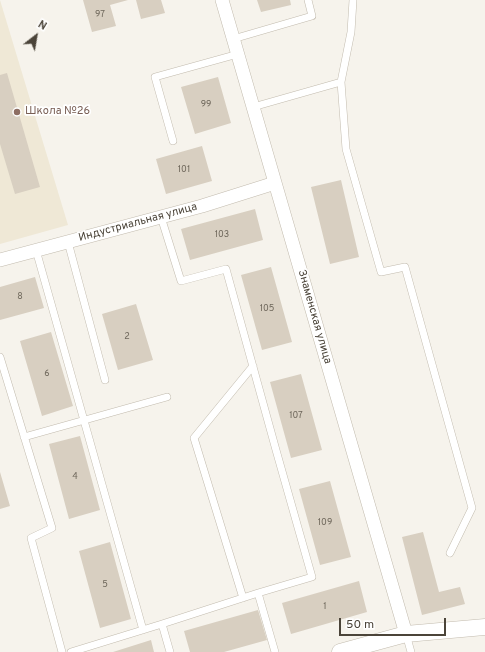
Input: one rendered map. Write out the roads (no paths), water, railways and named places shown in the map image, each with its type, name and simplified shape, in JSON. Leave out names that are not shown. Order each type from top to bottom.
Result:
[{"type":"street","name":"Знаменская улица","points":[[222,0],[406,634]]},
{"type":"street","name":"Индустриальная улица","points":[[0,260],[202,206],[275,183]]},
{"type":"street","points":[[340,652],[406,634],[485,627]]},
{"type":"lane","points":[[233,39],[312,16],[308,0]]},
{"type":"lane","points":[[353,0],[350,32],[341,82],[346,149],[382,272],[405,267],[472,508],[450,552]]},
{"type":"lane","points":[[173,141],[155,77],[238,54]]},
{"type":"lane","points":[[253,107],[341,82]]},
{"type":"lane","points":[[71,652],[258,592],[312,577],[226,269],[180,282],[161,217]]},
{"type":"lane","points":[[68,242],[105,380]]},
{"type":"lane","points":[[36,250],[143,630]]},
{"type":"lane","points":[[0,357],[52,528],[31,538],[62,652]]},
{"type":"lane","points":[[243,598],[194,438],[253,366]]},
{"type":"lane","points":[[24,437],[167,397]]},
{"type":"lane","points":[[258,592],[275,652]]},
{"type":"lane","points":[[162,624],[170,652]]},
{"type":"lane","points":[[406,634],[411,652]]},
{"type":"place","name":"Школа №26","points":[[17,112]]}]
